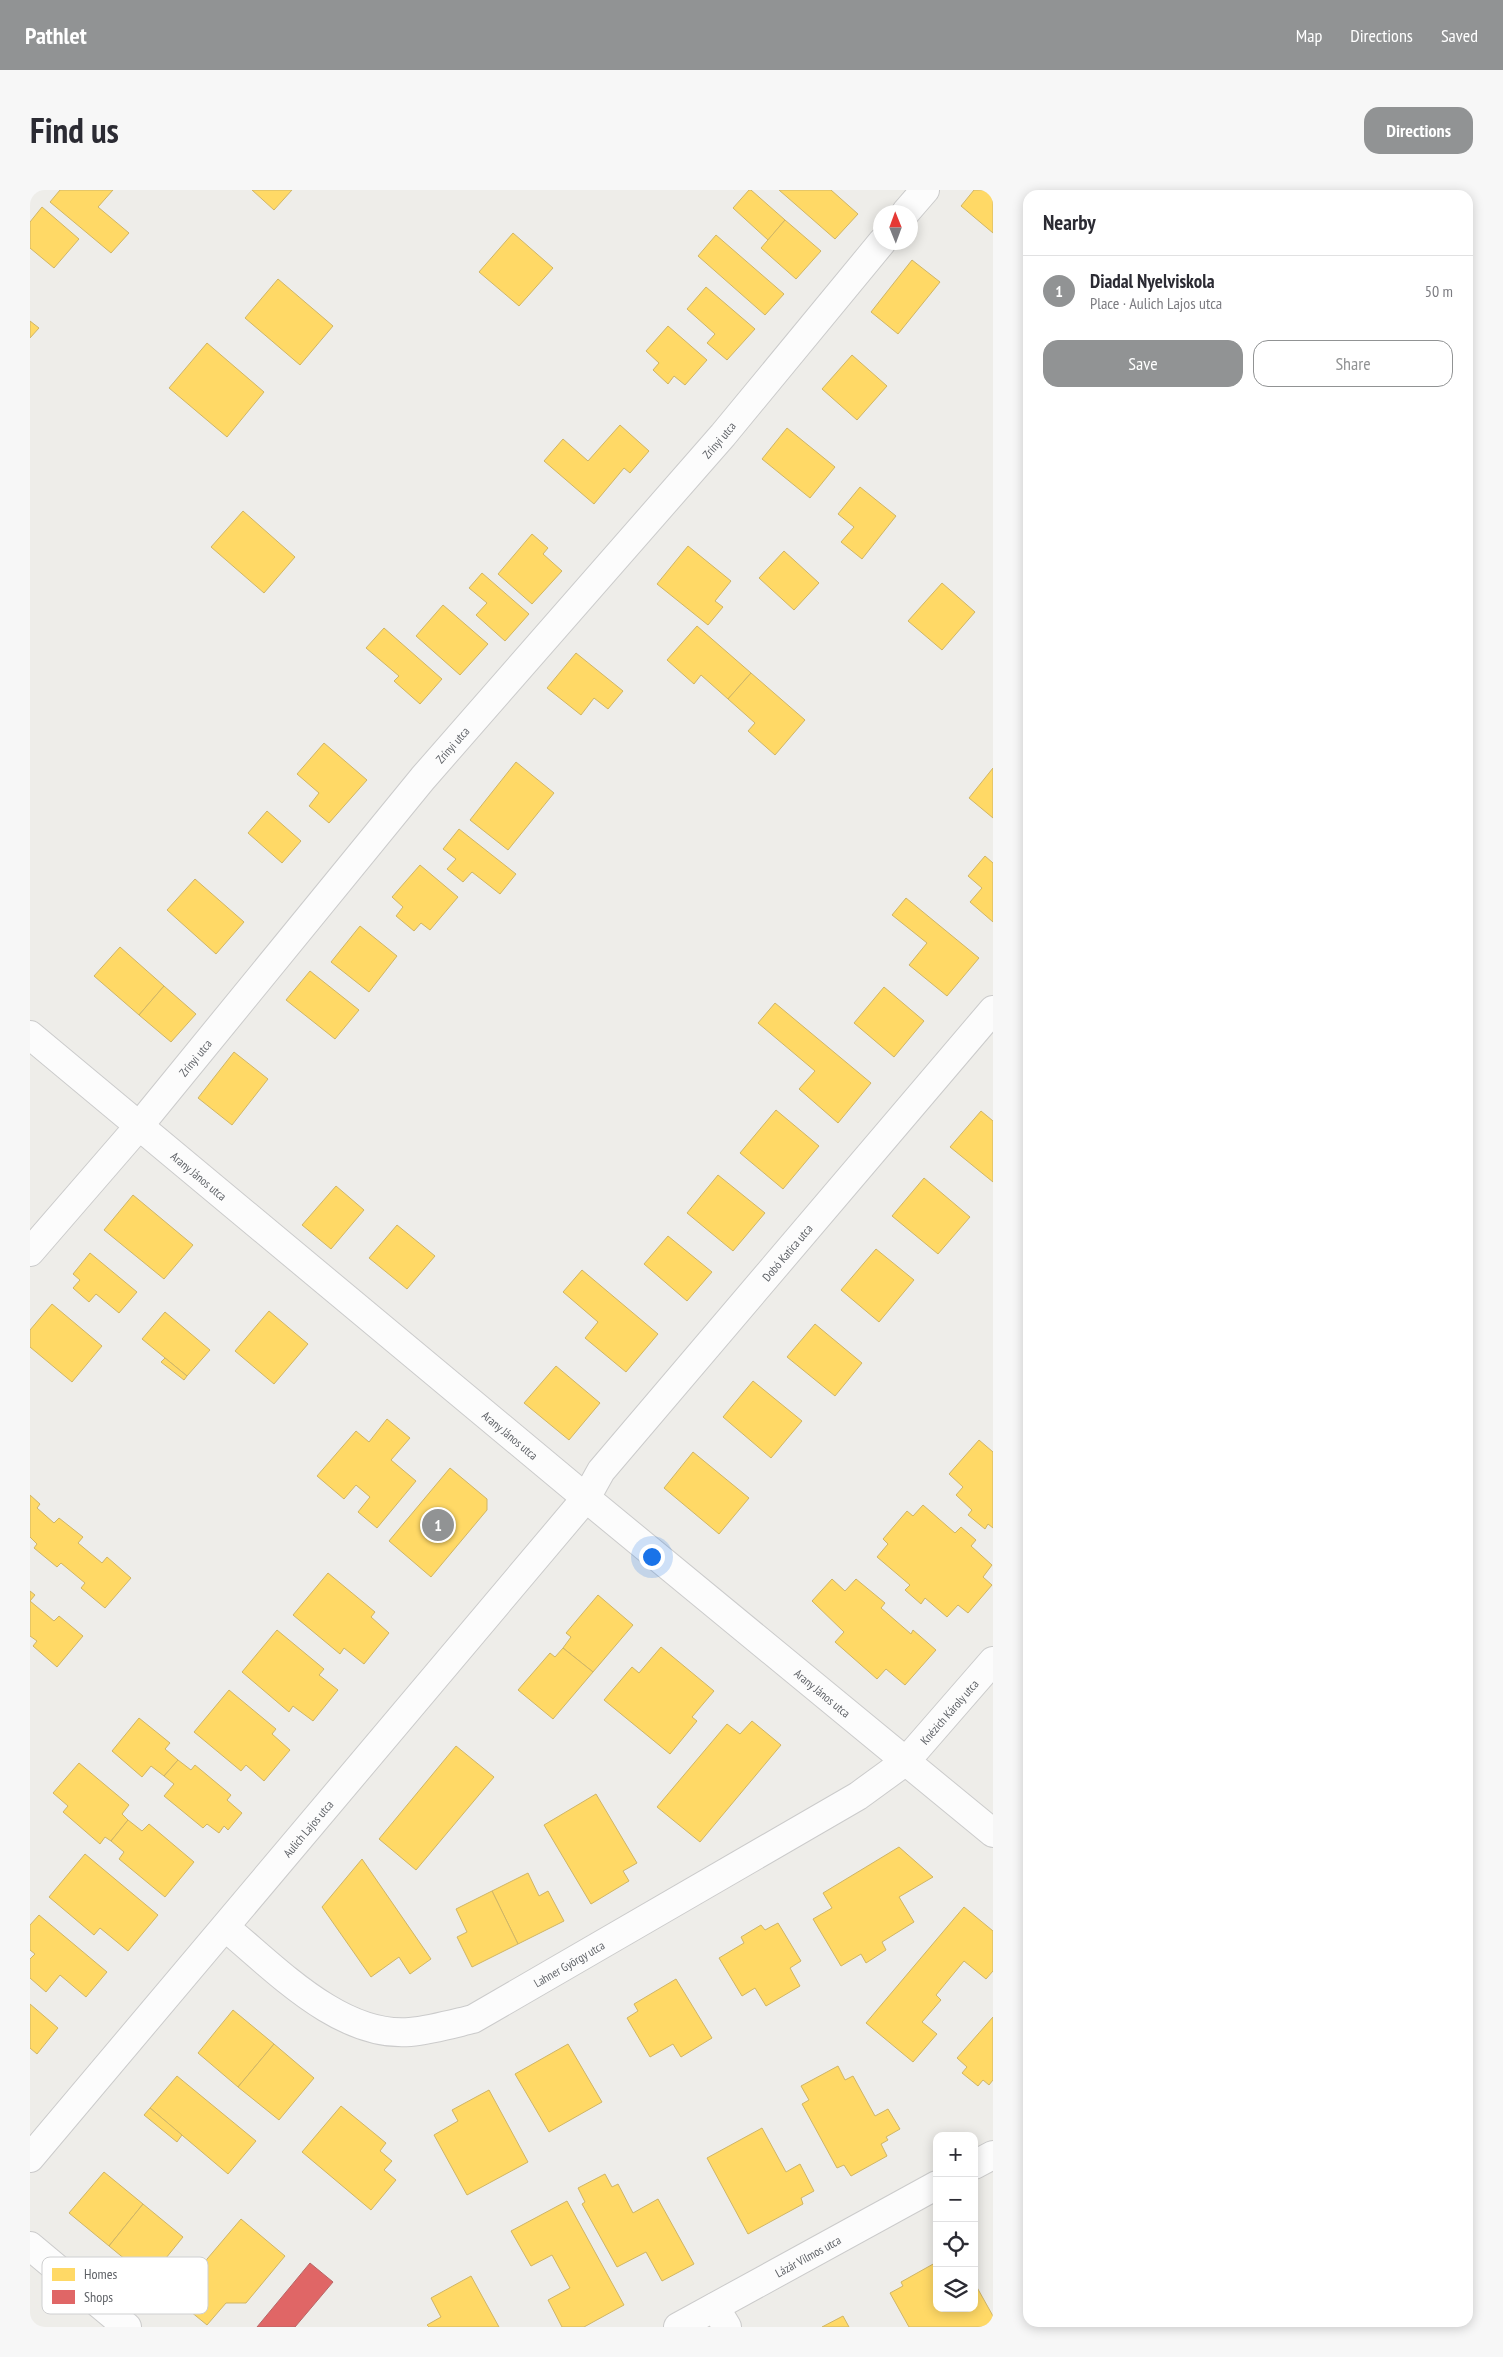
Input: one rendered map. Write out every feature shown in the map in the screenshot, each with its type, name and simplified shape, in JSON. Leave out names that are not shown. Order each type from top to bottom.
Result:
[{"type":"street","points":[[912,205],[925,190]]},
{"type":"street","name":"Zrínyi utca","points":[[30,1252],[138,1126],[423,778],[724,435],[875,250]]},
{"type":"street","name":"Dobó Katica utca","points":[[586,1498],[602,1471],[993,1010]]},
{"type":"street","name":"Arany János utca","points":[[30,1035],[586,1498],[993,1833]]},
{"type":"street","name":"Aulich Lajos utca","points":[[30,2158],[226,1928],[586,1498]]},
{"type":"street","name":"Knézich Károly utca","points":[[906,1761],[993,1661]]},
{"type":"street","name":"Lahner György utca","points":[[226,1928],[323,2007],[353,2021],[380,2030],[408,2032],[473,2019],[858,1796],[906,1761]]},
{"type":"street","points":[[978,2163],[993,2155]]},
{"type":"street","name":"Lázár Vilmos utca","points":[[678,2327],[721,2317],[933,2187]]},
{"type":"street","points":[[30,2246],[43,2257]]},
{"type":"street","points":[[111,2314],[127,2327]]},
{"type":"building: Homes","points":[[60,190],[113,190],[98,207],[129,233],[111,253],[50,202]]},
{"type":"building: Homes","points":[[252,190],[292,190],[274,210]]},
{"type":"building: Homes","points":[[749,190],[785,220],[768,240],[733,208]]},
{"type":"building: Homes","points":[[779,190],[831,190],[858,214],[835,239]]},
{"type":"building: Homes","points":[[974,190],[993,190],[993,233],[961,206]]},
{"type":"building: Homes","points":[[42,207],[79,239],[54,268],[30,248],[30,222]]},
{"type":"building: Homes","points":[[785,220],[821,251],[796,279],[761,248]]},
{"type":"building: Homes","points":[[513,233],[553,268],[519,306],[479,272]]},
{"type":"building: Homes","points":[[716,235],[784,294],[765,315],[698,256]]},
{"type":"building: Homes","points":[[912,260],[940,282],[898,334],[871,312]]},
{"type":"building: Homes","points":[[278,279],[333,326],[300,365],[245,318]]},
{"type":"building: Homes","points":[[706,287],[755,329],[727,360],[707,343],[715,334],[687,309]]},
{"type":"building: Homes","points":[[30,321],[39,328],[30,338]]},
{"type":"building: Homes","points":[[668,326],[707,360],[685,385],[674,376],[668,384],[653,370],[659,363],[646,351]]},
{"type":"building: Homes","points":[[207,343],[264,392],[227,437],[169,388]]},
{"type":"building: Homes","points":[[852,355],[887,386],[857,420],[822,389]]},
{"type":"building: Homes","points":[[620,425],[649,451],[630,473],[624,468],[594,504],[544,461],[563,439],[588,461]]},
{"type":"building: Homes","points":[[787,428],[835,467],[810,498],[762,459]]},
{"type":"building: Homes","points":[[860,487],[896,516],[862,559],[841,542],[854,527],[838,514]]},
{"type":"building: Homes","points":[[243,511],[295,557],[264,593],[211,547]]},
{"type":"building: Homes","points":[[532,534],[548,548],[543,554],[562,571],[532,604],[498,574]]},
{"type":"building: Homes","points":[[688,546],[731,581],[715,601],[723,607],[708,625],[657,584]]},
{"type":"building: Homes","points":[[784,551],[819,583],[794,610],[759,578]]},
{"type":"building: Homes","points":[[482,573],[529,614],[505,641],[476,615],[487,603],[469,588]]},
{"type":"building: Homes","points":[[942,583],[975,612],[942,650],[908,621]]},
{"type":"building: Homes","points":[[443,605],[488,644],[460,675],[416,636]]},
{"type":"building: Homes","points":[[697,626],[751,673],[728,699],[701,675],[694,684],[667,660]]},
{"type":"building: Homes","points":[[384,628],[442,679],[420,704],[394,681],[399,676],[366,648]]},
{"type":"building: Homes","points":[[576,653],[623,691],[608,709],[594,698],[581,715],[547,688]]},
{"type":"building: Homes","points":[[751,673],[805,720],[775,755],[748,731],[755,723],[728,699]]},
{"type":"building: Homes","points":[[324,743],[367,780],[329,823],[309,806],[319,793],[297,774]]},
{"type":"building: Homes","points":[[516,762],[554,793],[508,850],[470,820]]},
{"type":"building: Homes","points":[[993,768],[993,818],[969,798]]},
{"type":"building: Homes","points":[[267,811],[301,841],[282,863],[248,833]]},
{"type":"building: Homes","points":[[459,829],[516,874],[500,894],[472,872],[463,882],[447,869],[456,859],[443,849]]},
{"type":"building: Homes","points":[[985,856],[993,863],[993,922],[970,902],[982,888],[968,876]]},
{"type":"building: Homes","points":[[420,865],[458,897],[430,930],[421,923],[414,931],[396,916],[403,907],[392,897]]},
{"type":"building: Homes","points":[[195,879],[244,922],[216,954],[167,910]]},
{"type":"building: Homes","points":[[906,898],[979,958],[947,996],[909,965],[927,943],[892,915]]},
{"type":"building: Homes","points":[[360,926],[397,956],[369,992],[331,962]]},
{"type":"building: Homes","points":[[120,947],[164,986],[139,1015],[94,976]]},
{"type":"building: Homes","points":[[310,971],[359,1010],[335,1039],[286,1000]]},
{"type":"building: Homes","points":[[164,986],[196,1014],[171,1042],[139,1015]]},
{"type":"building: Homes","points":[[884,987],[924,1021],[894,1057],[854,1023]]},
{"type":"building: Homes","points":[[775,1003],[871,1083],[838,1123],[799,1089],[815,1071],[758,1023]]},
{"type":"building: Homes","points":[[234,1052],[268,1079],[232,1125],[198,1098]]},
{"type":"building: Homes","points":[[776,1110],[819,1146],[783,1189],[740,1153]]},
{"type":"building: Homes","points":[[981,1111],[993,1121],[993,1182],[950,1147]]},
{"type":"building: Homes","points":[[718,1175],[765,1213],[733,1251],[687,1213]]},
{"type":"building: Homes","points":[[924,1178],[970,1217],[938,1254],[892,1216]]},
{"type":"building: Homes","points":[[336,1186],[364,1210],[331,1249],[302,1225]]},
{"type":"building: Homes","points":[[133,1195],[193,1245],[164,1279],[104,1230]]},
{"type":"building: Homes","points":[[397,1225],[435,1256],[407,1289],[369,1258]]},
{"type":"building: Homes","points":[[668,1236],[712,1272],[687,1301],[644,1264]]},
{"type":"building: Homes","points":[[876,1249],[914,1280],[879,1322],[841,1290]]},
{"type":"building: Homes","points":[[90,1253],[137,1292],[119,1313],[96,1294],[89,1302],[73,1288],[80,1280],[73,1274]]},
{"type":"building: Homes","points":[[582,1270],[658,1334],[626,1372],[585,1338],[598,1322],[563,1292]]},
{"type":"building: Homes","points":[[52,1304],[102,1346],[72,1382],[30,1347],[30,1330]]},
{"type":"building: Homes","points":[[269,1311],[308,1344],[274,1384],[235,1351]]},
{"type":"building: Homes","points":[[165,1312],[210,1350],[187,1376],[142,1339]]},
{"type":"building: Homes","points":[[815,1324],[862,1363],[835,1396],[787,1357]]},
{"type":"building: Homes","points":[[165,1358],[187,1376],[184,1380],[161,1362]]},
{"type":"building: Homes","points":[[556,1366],[600,1403],[569,1440],[524,1403]]},
{"type":"building: Homes","points":[[753,1381],[802,1421],[771,1458],[723,1417]]},
{"type":"building: Homes","points":[[387,1419],[410,1438],[391,1460],[416,1481],[377,1528],[358,1512],[370,1497],[356,1485],[344,1499],[317,1476],[356,1431],[369,1442]]},
{"type":"building: Homes","points":[[979,1440],[993,1452],[993,1528],[988,1524],[985,1529],[968,1515],[972,1510],[956,1495],[963,1487],[949,1474]]},
{"type":"building: Homes","points":[[693,1452],[749,1498],[719,1534],[664,1488]]},
{"type":"building: Homes","points":[[450,1468],[487,1499],[487,1510],[431,1577],[389,1541]]},
{"type":"building: Homes","points":[[30,1495],[40,1504],[37,1508],[54,1523],[59,1518],[83,1537],[78,1543],[102,1563],[107,1557],[131,1578],[105,1608],[81,1588],[85,1583],[61,1563],[57,1567],[34,1548],[37,1544],[30,1537]]},
{"type":"building: Homes","points":[[923,1505],[955,1533],[961,1527],[976,1540],[971,1546],[992,1565],[983,1577],[992,1585],[968,1613],[958,1605],[947,1617],[925,1598],[921,1604],[905,1590],[910,1585],[877,1557],[888,1544],[883,1539],[907,1511],[913,1516]]},
{"type":"building: Homes","points":[[328,1573],[375,1612],[371,1617],[389,1633],[364,1664],[344,1648],[340,1654],[293,1615]]},
{"type":"building: Homes","points":[[832,1579],[845,1591],[856,1579],[885,1603],[881,1608],[911,1634],[913,1630],[936,1650],[905,1685],[886,1669],[877,1679],[835,1642],[844,1632],[812,1601]]},
{"type":"building: Homes","points":[[30,1591],[35,1595],[30,1601]]},
{"type":"building: Homes","points":[[598,1595],[633,1625],[593,1672],[563,1648],[571,1637],[566,1633]]},
{"type":"building: Homes","points":[[30,1601],[54,1621],[59,1616],[83,1636],[57,1667],[33,1646],[37,1641],[30,1636]]},
{"type":"building: Homes","points":[[277,1630],[324,1669],[319,1675],[338,1690],[313,1721],[293,1706],[289,1712],[242,1672]]},
{"type":"building: Homes","points":[[661,1647],[714,1691],[692,1717],[697,1721],[670,1754],[604,1700],[632,1667],[639,1673]]},
{"type":"building: Homes","points":[[563,1648],[593,1672],[553,1719],[518,1690],[550,1653],[555,1657]]},
{"type":"building: Homes","points":[[229,1690],[276,1729],[272,1734],[290,1750],[264,1781],[246,1765],[241,1771],[194,1732]]},
{"type":"building: Homes","points":[[139,1718],[170,1743],[165,1749],[178,1760],[164,1776],[151,1766],[142,1777],[112,1751]]},
{"type":"building: Homes","points":[[752,1721],[781,1745],[700,1842],[657,1807],[727,1724],[740,1734]]},
{"type":"building: Homes","points":[[456,1746],[494,1777],[416,1870],[379,1839]]},
{"type":"building: Homes","points":[[178,1760],[191,1770],[195,1765],[231,1795],[227,1800],[242,1813],[228,1830],[224,1826],[219,1833],[207,1824],[203,1828],[164,1796],[174,1784],[164,1776]]},
{"type":"building: Homes","points":[[79,1763],[129,1805],[122,1814],[128,1820],[111,1841],[105,1837],[100,1844],[63,1812],[68,1806],[53,1793]]},
{"type":"building: Homes","points":[[596,1794],[637,1863],[623,1871],[629,1881],[591,1904],[544,1825]]},
{"type":"building: Homes","points":[[128,1820],[142,1831],[149,1824],[194,1862],[165,1897],[119,1859],[124,1852],[111,1841]]},
{"type":"building: Homes","points":[[899,1847],[933,1877],[899,1897],[914,1922],[882,1942],[886,1950],[866,1963],[861,1954],[841,1966],[813,1919],[832,1908],[823,1893]]},
{"type":"building: Homes","points":[[85,1854],[158,1915],[128,1951],[100,1928],[94,1935],[49,1897]]},
{"type":"building: Homes","points":[[362,1859],[431,1959],[410,1974],[399,1957],[371,1977],[322,1907]]},
{"type":"building: Homes","points":[[528,1873],[539,1896],[548,1891],[564,1921],[518,1944],[492,1891]]},
{"type":"building: Homes","points":[[492,1891],[518,1944],[472,1967],[457,1937],[467,1932],[456,1909]]},
{"type":"building: Homes","points":[[964,1907],[993,1931],[993,1971],[986,1979],[964,1961],[936,1995],[941,2000],[922,2022],[937,2034],[913,2062],[866,2023]]},
{"type":"building: Homes","points":[[39,1915],[107,1972],[86,1997],[60,1975],[46,1992],[30,1978],[30,1959],[35,1954],[30,1950],[30,1925]]},
{"type":"building: Homes","points":[[778,1923],[801,1961],[790,1968],[800,1986],[766,2006],[755,1988],[742,1996],[719,1958],[744,1943],[741,1937],[761,1925],[765,1930]]},
{"type":"building: Homes","points":[[676,1979],[712,2038],[681,2057],[673,2044],[650,2057],[627,2018],[638,2011],[634,2004]]},
{"type":"building: Homes","points":[[30,2004],[58,2028],[37,2054],[30,2048]]},
{"type":"building: Homes","points":[[233,2010],[274,2044],[238,2087],[198,2053]]},
{"type":"building: Homes","points":[[993,2017],[993,2080],[989,2085],[983,2080],[978,2086],[962,2073],[967,2067],[957,2058]]},
{"type":"building: Homes","points":[[274,2044],[314,2078],[279,2120],[238,2087]]},
{"type":"building: Homes","points":[[568,2044],[602,2102],[549,2132],[515,2074]]},
{"type":"building: Homes","points":[[838,2066],[845,2080],[853,2076],[875,2116],[888,2109],[900,2129],[886,2137],[888,2140],[881,2144],[887,2156],[851,2176],[844,2165],[837,2168],[802,2104],[809,2100],[801,2086]]},
{"type":"building: Homes","points":[[177,2076],[256,2141],[228,2174],[150,2108]]},
{"type":"building: Homes","points":[[489,2090],[528,2162],[467,2195],[434,2135],[458,2121],[452,2110]]},
{"type":"building: Homes","points":[[341,2106],[386,2143],[380,2151],[392,2161],[384,2170],[396,2180],[371,2210],[302,2152]]},
{"type":"building: Homes","points":[[150,2108],[182,2135],[177,2142],[144,2115]]},
{"type":"building: Homes","points":[[762,2128],[786,2172],[800,2164],[814,2191],[801,2198],[803,2204],[748,2234],[707,2158]]},
{"type":"building: Homes","points":[[104,2172],[143,2204],[109,2246],[69,2213]]},
{"type":"building: Homes","points":[[605,2174],[612,2187],[618,2184],[633,2213],[658,2199],[694,2264],[662,2281],[646,2252],[617,2267],[582,2204],[585,2202],[578,2188]]},
{"type":"building: Homes","points":[[567,2201],[624,2305],[584,2327],[562,2327],[548,2300],[570,2288],[552,2255],[531,2266],[511,2231]]},
{"type":"building: Homes","points":[[143,2204],[183,2237],[167,2257],[122,2257],[109,2246]]},
{"type":"building: Homes","points":[[241,2219],[285,2256],[246,2303],[226,2303],[207,2325],[194,2314],[208,2314],[208,2258]]},
{"type":"building: Homes","points":[[933,2264],[933,2312],[978,2312],[978,2289],[993,2316],[993,2327],[909,2327],[890,2293],[903,2286],[901,2282]]},
{"type":"building: Homes","points":[[471,2276],[499,2327],[429,2327],[427,2325],[441,2317],[431,2298]]},
{"type":"building: Homes","points":[[843,2316],[849,2327],[822,2327]]},
{"type":"building: Shops","points":[[310,2263],[333,2282],[295,2327],[257,2327]]},
{"type":"place","name":"Diadal Nyelviskola","points":[[438,1525]]}]
